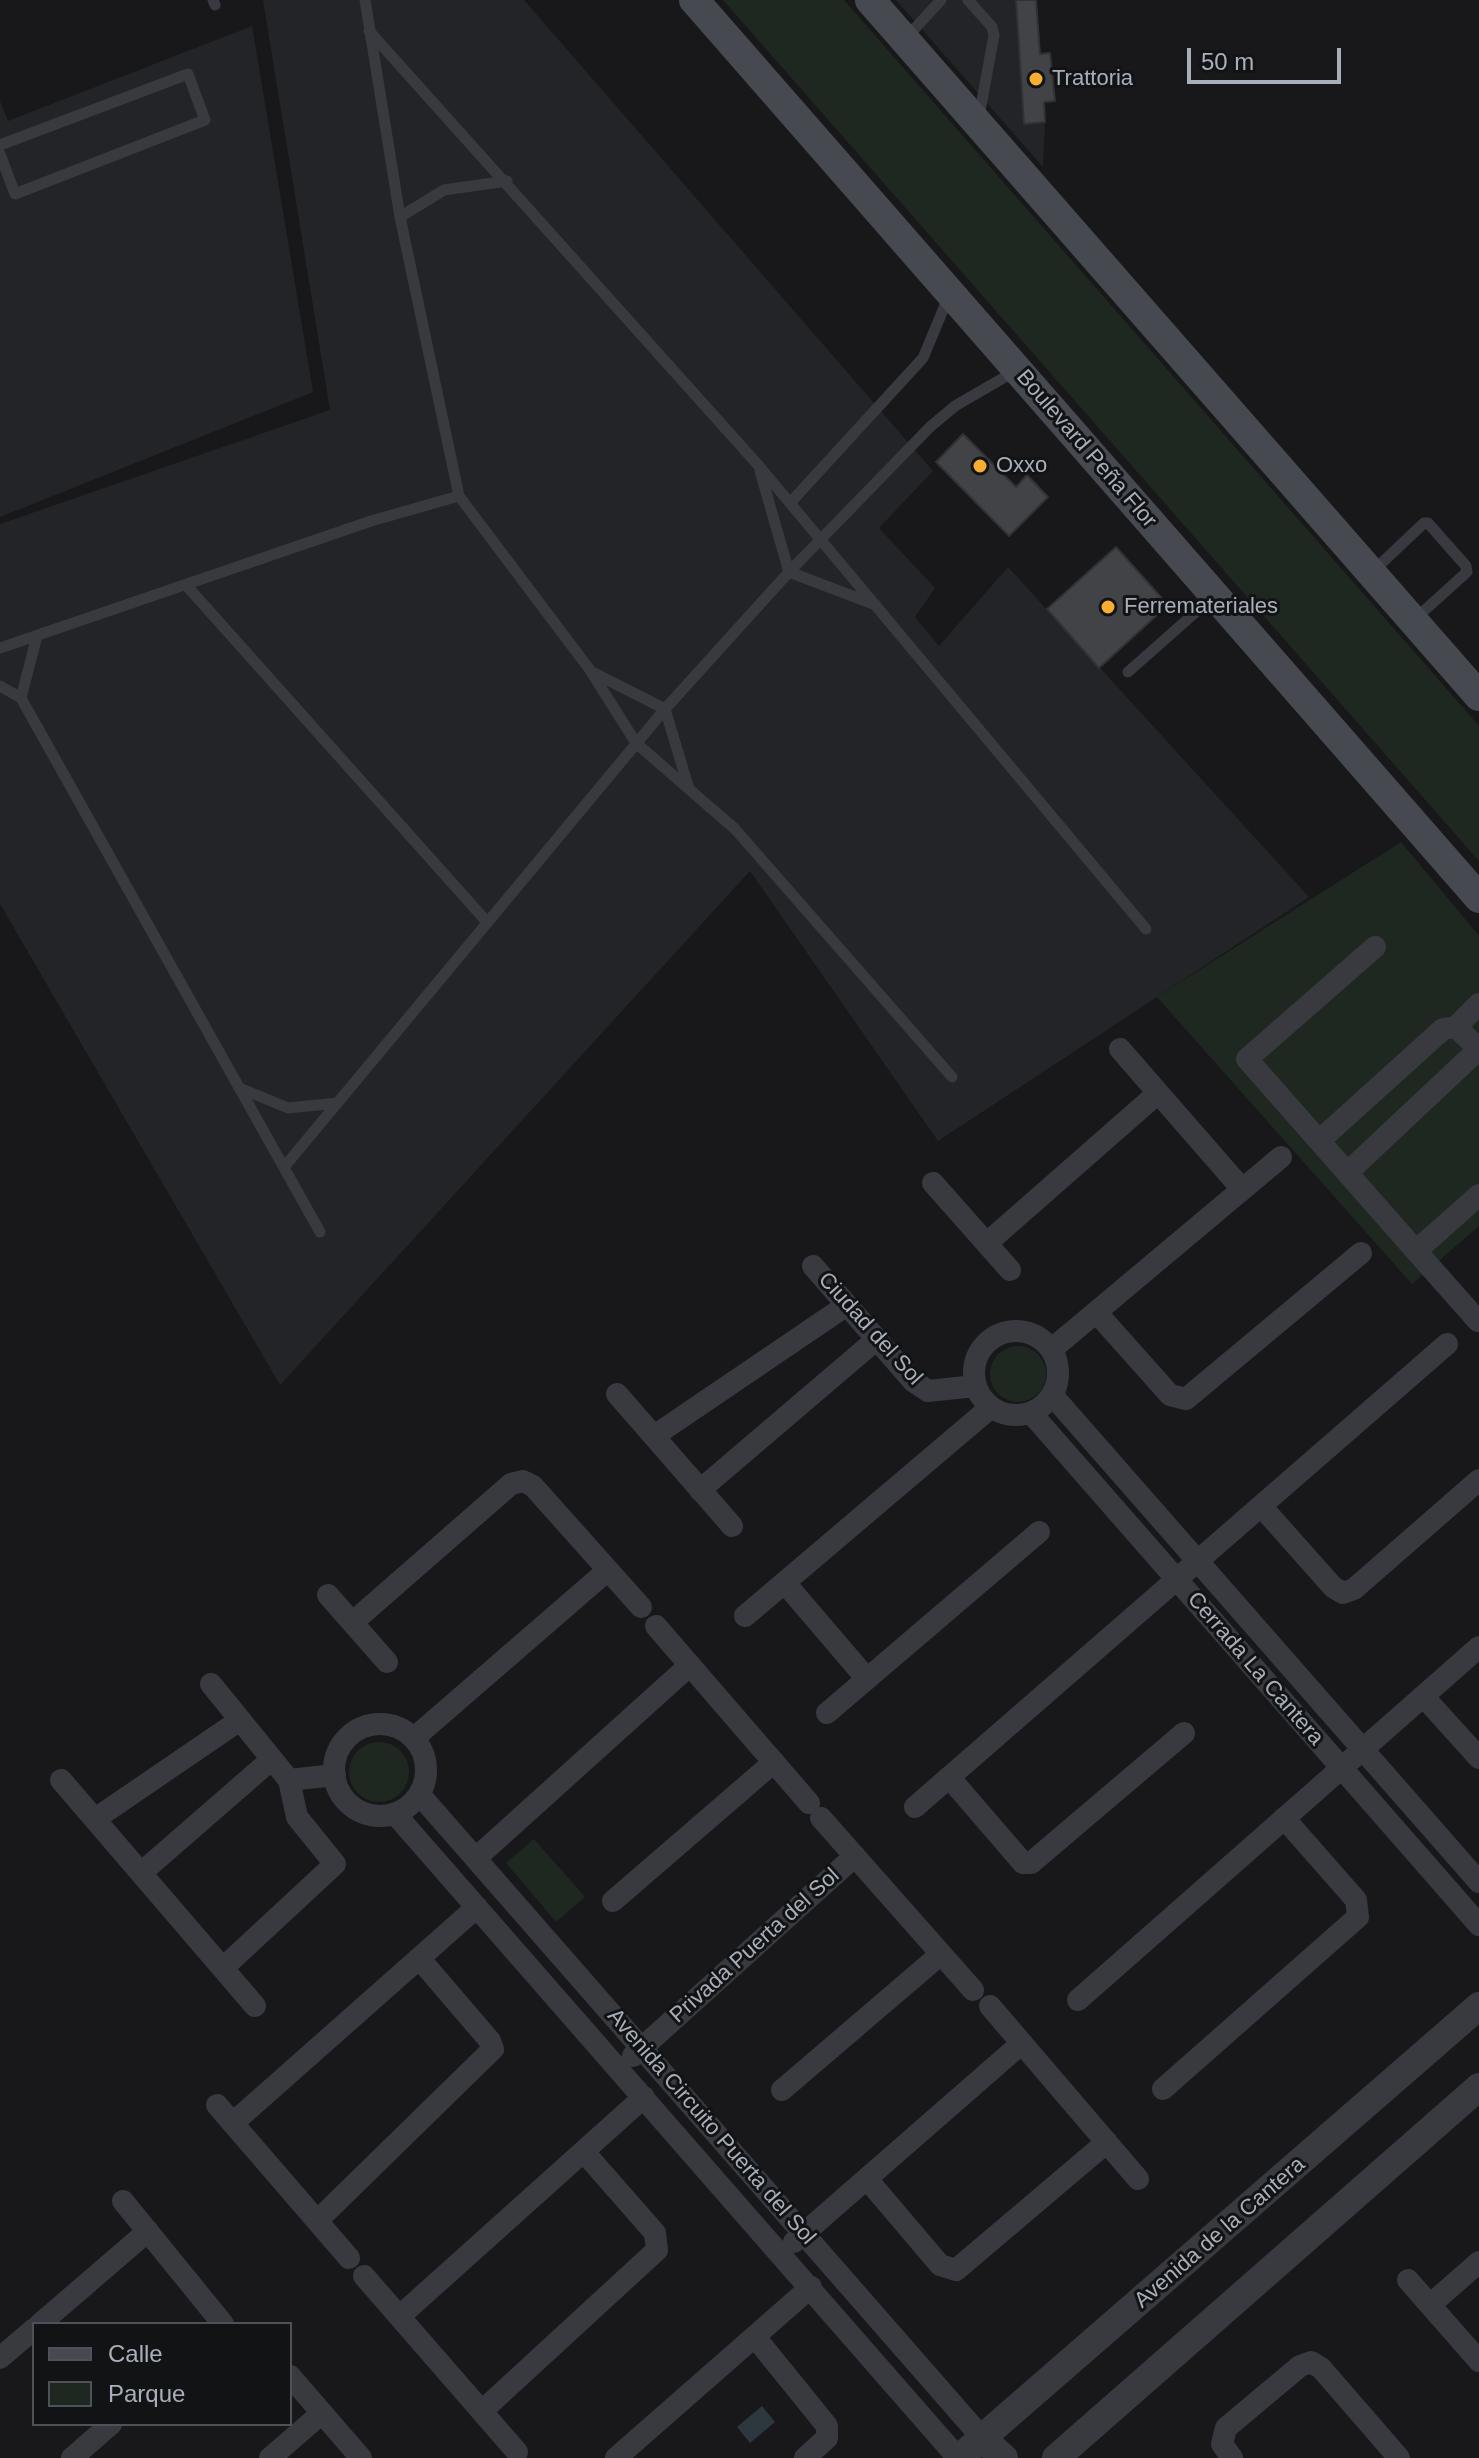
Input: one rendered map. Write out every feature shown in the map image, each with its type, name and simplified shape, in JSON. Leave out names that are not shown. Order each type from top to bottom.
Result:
[{"type":"main road","name":"Boulevard Peña Flor","points":[[694,0],[1479,898]]},
{"type":"main road","points":[[870,0],[1479,696]]},
{"type":"street","points":[[1375,947],[1247,1059],[1478,1321]]},
{"type":"street","points":[[1319,1141],[1443,1029],[1456,1027],[1479,1004]]},
{"type":"street","points":[[1347,1173],[1479,1049],[1456,1027]]},
{"type":"street","points":[[1120,1049],[1242,1189]]},
{"type":"street","points":[[987,1243],[1158,1093]]},
{"type":"street","points":[[1052,1349],[1281,1157]]},
{"type":"street","points":[[933,1183],[1010,1270]]},
{"type":"street","points":[[1416,1251],[1479,1195]]},
{"type":"street","points":[[1096,1312],[1170,1395],[1186,1399],[1361,1253]]},
{"type":"street","name":"Ciudad del Sol","points":[[813,1266],[913,1381],[928,1391],[975,1386]]},
{"type":"street","points":[[654,1436],[847,1305]]},
{"type":"street","points":[[1017,1330],[1037,1335],[1052,1349],[1059,1372],[1053,1396],[1032,1414],[1010,1417],[990,1408],[975,1386],[974,1366],[982,1347],[998,1334],[1017,1330]]},
{"type":"street","points":[[700,1490],[877,1339]]},
{"type":"street","points":[[915,1807],[1447,1344]]},
{"type":"street","points":[[617,1394],[732,1526]]},
{"type":"street","name":"Cerrada La Cantera","points":[[1053,1396],[1479,1882]]},
{"type":"street","points":[[745,1616],[990,1408]]},
{"type":"street","name":"Cerrada La Cantera","points":[[1032,1414],[1479,1925]]},
{"type":"street","points":[[1261,1506],[1333,1587],[1343,1593],[1354,1589],[1479,1480]]},
{"type":"street","points":[[353,1622],[517,1481],[533,1486],[641,1607]]},
{"type":"street","points":[[827,1713],[1039,1532]]},
{"type":"street","points":[[414,1738],[608,1570]]},
{"type":"street","points":[[785,1583],[867,1679]]},
{"type":"street","points":[[328,1595],[387,1662]]},
{"type":"street","name":"Privada Puerta del Sol","points":[[656,1626],[973,1990]]},
{"type":"street","points":[[1078,2000],[1479,1647]]},
{"type":"street","points":[[476,1858],[690,1665]]},
{"type":"street","points":[[211,1684],[289,1780],[297,1817],[335,1864],[223,1968]]},
{"type":"street","points":[[1423,1696],[1479,1758]]},
{"type":"street","points":[[95,1819],[240,1720]]},
{"type":"street","points":[[387,1724],[414,1738],[427,1765],[420,1795],[396,1815],[366,1815],[352,1808],[342,1796],[335,1775],[337,1752],[357,1730],[387,1724]]},
{"type":"street","points":[[949,1777],[1023,1863],[1031,1863],[1184,1733]]},
{"type":"street","points":[[141,1873],[272,1759]]},
{"type":"street","points":[[613,1901],[774,1762]]},
{"type":"street","points":[[289,1780],[335,1775]]},
{"type":"street","points":[[61,1780],[255,2006]]},
{"type":"street","name":"Avenida Circuito Puerta del Sol","points":[[420,1795],[994,2449]]},
{"type":"street","name":"Avenida Circuito Puerta del Sol","points":[[396,1815],[958,2458]]},
{"type":"street","points":[[1163,2089],[1358,1917],[1356,1900],[1284,1818]]},
{"type":"street","name":"Privada Puerta del Sol","points":[[619,2068],[855,1856]]},
{"type":"street","points":[[233,2123],[477,1907]]},
{"type":"street","points":[[782,2090],[941,1954]]},
{"type":"street","points":[[317,2221],[493,2049],[419,1958]]},
{"type":"street","points":[[990,2006],[1138,2179]]},
{"type":"street","name":"Avenida de la Cantera","points":[[958,2458],[994,2449],[1479,2006]]},
{"type":"street","points":[[782,2254],[1022,2043]]},
{"type":"street","points":[[1056,2458],[1479,2087]]},
{"type":"street","points":[[400,2316],[644,2097]]},
{"type":"street","points":[[217,2105],[349,2258]]},
{"type":"street","points":[[867,2179],[940,2265],[956,2270],[1107,2142]]},
{"type":"street","points":[[482,2411],[657,2250],[655,2233],[584,2152]]},
{"type":"street","points":[[123,2201],[221,2322]]},
{"type":"street","points":[[42,2322],[148,2231]]},
{"type":"street","points":[[1430,2305],[1479,2262]]},
{"type":"street","points":[[364,2276],[517,2452]]},
{"type":"street","points":[[1408,2280],[1479,2361]]},
{"type":"street","points":[[616,2458],[811,2287]]},
{"type":"street","points":[[0,2358],[32,2331]]},
{"type":"street","points":[[755,2337],[827,2426],[827,2438],[805,2458]]},
{"type":"street","points":[[1232,2458],[1222,2444],[1226,2428],[1300,2366],[1311,2362],[1321,2368],[1399,2458]]},
{"type":"street","points":[[292,2378],[361,2458]]},
{"type":"street","points":[[270,2458],[322,2413]]},
{"type":"street","points":[[72,2458],[109,2426]]},
{"type":"lane","points":[[365,0],[400,217],[459,496],[590,670],[636,743],[735,829],[952,1077]]},
{"type":"lane","points":[[904,40],[941,0]]},
{"type":"lane","points":[[968,0],[992,27],[994,35],[977,124]]},
{"type":"lane","points":[[369,30],[759,466],[1146,929]]},
{"type":"lane","points":[[0,145],[188,74],[205,120],[15,194],[0,154]]},
{"type":"lane","points":[[400,217],[444,190],[507,181]]},
{"type":"lane","points":[[790,503],[923,358],[950,293]]},
{"type":"lane","points":[[285,1166],[636,743],[789,572],[930,427],[955,406],[1017,370]]},
{"type":"lane","points":[[759,466],[789,572]]},
{"type":"lane","points":[[0,648],[371,521],[459,496]]},
{"type":"lane","points":[[1371,573],[1424,523],[1428,523],[1447,544],[1466,566],[1467,572],[1413,621]]},
{"type":"lane","points":[[789,572],[877,605]]},
{"type":"lane","points":[[186,585],[487,922]]},
{"type":"lane","points":[[1128,672],[1214,596]]},
{"type":"lane","points":[[21,698],[37,636]]},
{"type":"lane","points":[[590,670],[665,709],[690,789]]},
{"type":"lane","points":[[0,686],[21,698],[320,1232]]},
{"type":"lane","points":[[241,1089],[288,1108],[337,1103]]},
{"type":"shaded area","points":[[263,0],[524,0],[933,471],[879,528],[935,588],[915,617],[939,646],[1008,567],[1309,897],[938,1141],[750,871],[280,1385],[0,904],[0,524],[330,410]]},
{"type":"shaded area","points":[[896,0],[1036,0],[1045,122],[1043,167]]},
{"type":"shaded area","points":[[252,26],[313,392],[0,517],[0,101],[8,121]]},
{"type":"shaded area","points":[[762,2406],[775,2422],[750,2443],[737,2427]]},
{"type":"green space","points":[[723,0],[844,0],[1479,726],[1479,861]]},
{"type":"green space","points":[[1401,842],[1479,936],[1479,1226],[1412,1284],[1157,997]]},
{"type":"green space","points":[[1018,1346],[1038,1354],[1046,1374],[1038,1394],[1018,1402],[998,1394],[990,1374],[998,1354]]},
{"type":"green space","points":[[379,1742],[400,1751],[409,1772],[400,1793],[379,1802],[358,1793],[349,1772],[358,1751]]},
{"type":"green space","points":[[534,1839],[585,1897],[556,1922],[506,1863]]},
{"type":"building","points":[[1016,0],[1036,0],[1040,54],[1050,53],[1055,101],[1044,102],[1045,122],[1024,124]]},
{"type":"building","points":[[963,434],[1016,487],[1027,475],[1048,497],[1009,536],[936,462]]},
{"type":"building","name":"Ferremateriales","points":[[1116,547],[1168,605],[1099,668],[1047,609]]},
{"type":"place","name":"Trattoria","points":[[1036,79]]},
{"type":"place","name":"Oxxo","points":[[980,466]]},
{"type":"place","name":"Ferremateriales","points":[[1108,607]]}]
